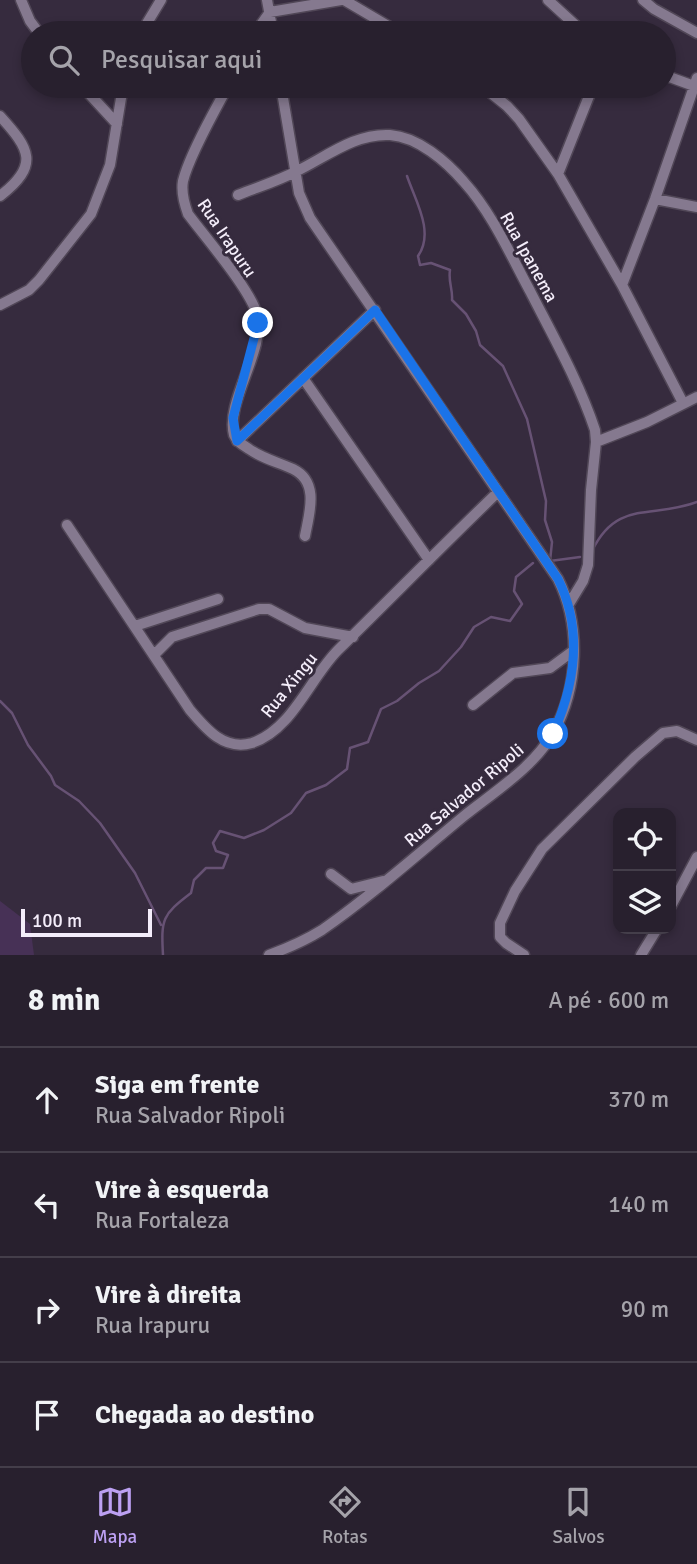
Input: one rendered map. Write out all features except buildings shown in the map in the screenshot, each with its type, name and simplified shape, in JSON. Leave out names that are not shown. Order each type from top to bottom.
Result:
[{"type":"street","points":[[21,0],[30,21]]},
{"type":"street","points":[[148,21],[161,0]]},
{"type":"street","points":[[267,0],[271,21]]},
{"type":"street","points":[[264,21],[270,12],[342,0],[379,21]]},
{"type":"street","points":[[548,0],[571,21]]},
{"type":"street","points":[[643,0],[676,21]]},
{"type":"street","points":[[676,21],[697,33]]},
{"type":"street","points":[[622,285],[656,199],[696,82],[676,78]]},
{"type":"street","points":[[93,98],[117,124]]},
{"type":"street","points":[[0,305],[29,289],[39,280],[91,214],[105,180],[121,98]]},
{"type":"street","name":"Rua Irapuru","points":[[222,98],[188,167],[183,191],[188,214],[241,285],[257,314],[256,340],[233,418],[237,441]]},
{"type":"street","name":"Rua Salvador Ripoli","points":[[269,955],[301,942],[323,929],[525,767],[553,734],[564,709],[571,679],[573,651],[569,604],[558,579],[310,218],[299,193],[283,98]]},
{"type":"street","points":[[497,98],[519,119],[558,174],[622,285],[683,403]]},
{"type":"street","points":[[558,174],[588,98]]},
{"type":"street","points":[[0,116],[26,148],[28,163],[21,177],[0,196]]},
{"type":"street","name":"Rua Ipanema","points":[[238,195],[295,172],[368,136],[405,137],[418,143],[463,181],[502,238],[553,335],[591,418],[596,442]]},
{"type":"street","points":[[656,199],[697,208]]},
{"type":"street","points":[[304,536],[311,492],[301,474],[258,456],[237,441],[375,310]]},
{"type":"street","points":[[303,378],[429,560]]},
{"type":"street","points":[[569,604],[583,581],[588,565],[590,489],[596,442],[647,422],[697,397]]},
{"type":"street","name":"Rua Xingu","points":[[67,525],[206,730],[219,740],[244,745],[266,736],[286,719],[326,664],[498,492]]},
{"type":"street","points":[[135,626],[218,599]]},
{"type":"street","points":[[154,654],[172,636],[259,609],[269,609],[305,628],[353,637]]},
{"type":"street","points":[[473,705],[513,673],[550,668],[573,651]]},
{"type":"street","points":[[524,955],[500,937],[499,923],[515,891],[542,849],[663,733],[677,731],[697,740]]},
{"type":"street","points":[[676,897],[697,857]]},
{"type":"street","points":[[331,874],[351,889],[384,881]]},
{"type":"street","points":[[641,955],[654,934]]},
{"type":"shaded area","points":[[0,901],[30,924],[34,955],[0,955]]},
{"type":"waterway","points":[[407,176],[424,226],[425,237],[418,256],[420,265],[431,263],[450,270],[452,300],[466,314],[476,331],[480,345],[503,366],[527,419],[546,501],[545,520],[552,542],[550,561],[580,557]]},
{"type":"waterway","points":[[592,551],[602,535],[624,517],[697,502]]},
{"type":"waterway","points":[[163,955],[163,925],[169,913],[191,893],[194,880],[206,868],[223,868],[228,855],[216,851],[213,843],[220,831],[244,838],[264,830],[291,813],[306,793],[326,785],[347,769],[350,748],[368,742],[381,709],[439,671],[461,647],[474,627],[491,617],[510,621],[522,604],[514,591],[516,577],[533,563]]},
{"type":"waterway","points":[[0,701],[12,713],[28,745],[55,785],[79,801],[100,823],[135,873],[161,925]]},
{"type":"route","points":[[258,323],[256,340],[233,418],[237,441],[375,310],[565,592],[574,635],[571,679],[564,709],[553,734]]}]
